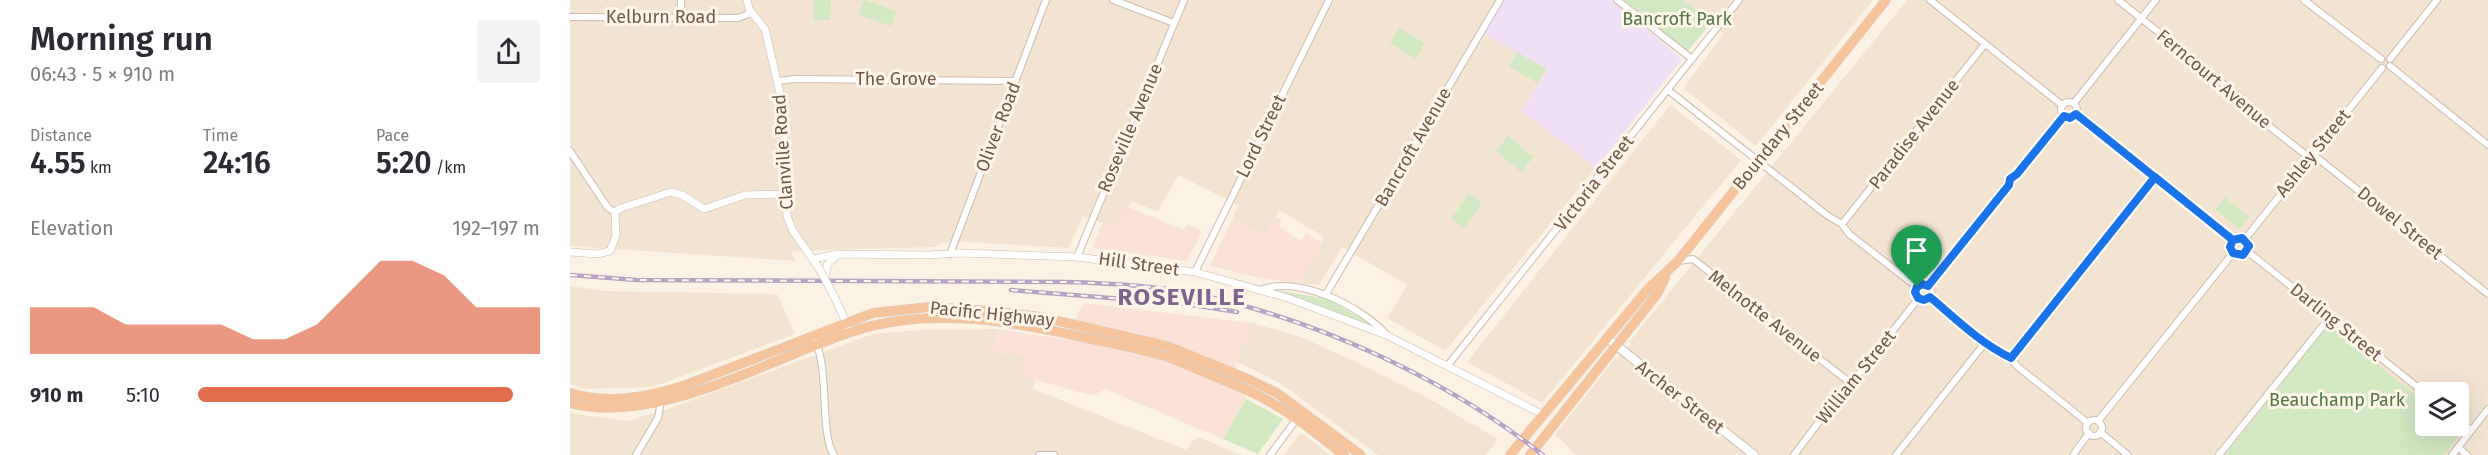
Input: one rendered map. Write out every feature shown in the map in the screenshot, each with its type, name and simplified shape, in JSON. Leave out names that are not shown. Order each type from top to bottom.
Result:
[{"type":"highway","name":"Boundary Street","points":[[1509,455],[1648,289],[1678,261],[1886,0]]},
{"type":"highway","name":"Boundary Street","points":[[1530,455],[1657,294],[1669,271]]},
{"type":"highway","name":"Pacific Highway","points":[[570,403],[612,409],[661,401],[747,373],[816,340],[846,322],[873,313],[928,307],[1041,317],[1167,346],[1260,384],[1303,411],[1361,455]]},
{"type":"highway","name":"Pacific Highway","points":[[570,393],[612,400],[661,393],[816,340],[875,324],[919,319],[990,321],[1038,326],[1173,359],[1260,396],[1344,455]]},
{"type":"main road","name":"Archer Street","points":[[1607,338],[1754,455]]},
{"type":"street","points":[[681,0],[681,17]]},
{"type":"street","name":"Clanville Road","points":[[747,0],[751,13],[765,28],[778,81],[782,102],[786,194],[790,223],[822,270],[850,332]]},
{"type":"street","name":"Oliver Road","points":[[950,254],[1046,0]]},
{"type":"street","points":[[1113,0],[1174,23]]},
{"type":"street","name":"Roseville Avenue","points":[[1077,256],[1184,0]]},
{"type":"street","name":"Lord Street","points":[[1196,272],[1329,0]]},
{"type":"street","name":"Bancroft Avenue","points":[[1326,294],[1500,0]]},
{"type":"street","points":[[1617,0],[1692,58]]},
{"type":"street","name":"Victoria Street","points":[[1448,365],[1739,0]]},
{"type":"street","points":[[1930,0],[2062,105]]},
{"type":"street","name":"Ferncourt Avenue","points":[[2118,0],[2241,98],[2251,112],[2306,155],[2311,156]]},
{"type":"street","points":[[2074,103],[2156,0]]},
{"type":"street","points":[[2304,0],[2381,59],[2384,57],[2488,145]]},
{"type":"street","points":[[2382,68],[2390,62],[2437,0]]},
{"type":"street","name":"Kelburn Road","points":[[570,17],[738,18],[751,13]]},
{"type":"street","name":"Paradise Avenue","points":[[1842,224],[1985,44]]},
{"type":"street","points":[[2381,59],[2382,68]]},
{"type":"street","name":"Ashley Street","points":[[2245,239],[2382,68]]},
{"type":"street","name":"The Grove","points":[[778,81],[911,78],[1015,81]]},
{"type":"street","points":[[1668,90],[1828,216],[1842,224],[1850,234],[1917,287]]},
{"type":"street","points":[[2062,105],[2066,102],[2074,103]]},
{"type":"street","points":[[2062,105],[2061,112],[2070,118],[2076,114],[2077,108],[2074,103]]},
{"type":"street","points":[[2076,114],[2233,240]]},
{"type":"street","points":[[1928,286],[2009,185],[2010,179],[2017,174],[2064,116]]},
{"type":"street","points":[[570,151],[608,207],[615,212]]},
{"type":"street","name":"Dowel Street","points":[[2311,156],[2315,156],[2488,294]]},
{"type":"street","points":[[2011,358],[2155,177]]},
{"type":"street","points":[[615,212],[667,193],[679,194],[704,209],[745,195],[786,194]]},
{"type":"street","points":[[570,252],[597,254],[610,251],[615,242],[615,212]]},
{"type":"street","points":[[2240,237],[2245,239],[2248,243],[2247,251],[2240,255],[2233,253],[2230,247],[2233,240],[2240,237]]},
{"type":"street","name":"Darling Street","points":[[2247,251],[2415,385]]},
{"type":"street","points":[[2098,421],[2233,253]]},
{"type":"street","points":[[822,270],[838,254]]},
{"type":"street","name":"Hill Street","points":[[813,259],[838,254],[1077,256],[1196,272],[1320,309],[1386,335],[1544,415]]},
{"type":"street","name":"Melnotte Avenue","points":[[1678,261],[1693,259],[1849,382]]},
{"type":"street","points":[[1922,284],[1928,286],[1931,291],[1930,297],[1924,300],[1918,298],[1915,292],[1917,287],[1922,284]]},
{"type":"street","points":[[1260,290],[1269,287],[1326,294],[1376,324],[1386,335]]},
{"type":"street","points":[[1930,297],[1977,335],[1984,344],[2011,358],[2018,367],[2088,423]]},
{"type":"street","name":"William Street","points":[[1794,455],[1849,382],[1918,298]]},
{"type":"street","points":[[2219,455],[2330,317]]},
{"type":"street","points":[[816,340],[825,374],[828,442],[834,455]]},
{"type":"street","points":[[1896,455],[1984,344]]},
{"type":"street","points":[[636,455],[658,418],[661,401]]},
{"type":"street","points":[[2452,455],[2488,410]]},
{"type":"street","points":[[1270,455],[1303,411]]},
{"type":"street","points":[[2092,420],[2098,421],[2102,426],[2100,432],[2095,435],[2089,433],[2086,428],[2088,423],[2092,420]]},
{"type":"street","points":[[2100,432],[2128,455]]},
{"type":"street","points":[[2073,455],[2089,433]]},
{"type":"street","points":[[2458,447],[2467,455]]},
{"type":"street","points":[[1039,455],[1054,455]]},
{"type":"shaded area","points":[[570,0],[1505,0],[1485,34],[1548,69],[1521,111],[1596,168],[1445,351],[1387,318],[1407,285],[1342,247],[1319,285],[1298,283],[1324,237],[1279,210],[1265,236],[1232,220],[1238,205],[1178,175],[1158,212],[1131,201],[1118,229],[1083,216],[1069,248],[967,242],[941,243],[936,247],[791,251],[796,261],[570,246]]},
{"type":"shaded area","points":[[1505,0],[1612,0],[1682,59],[1596,168],[1521,111],[1548,69],[1484,34]]},
{"type":"shaded area","points":[[1685,0],[1873,0],[1756,146],[1683,88],[1724,34]]},
{"type":"shaded area","points":[[1907,0],[2488,0],[2488,455],[1576,455],[1556,435],[1613,361],[1631,344],[1630,341]]},
{"type":"shaded area","points":[[1670,105],[1741,160],[1542,403],[1467,362]]},
{"type":"shaded area","points":[[1128,207],[1184,230],[1187,224],[1202,231],[1187,261],[1095,248],[1093,246],[1103,222],[1118,228]]},
{"type":"shaded area","points":[[1275,217],[1282,220],[1279,226],[1301,241],[1306,233],[1322,243],[1298,283],[1261,278],[1210,266],[1232,220],[1265,236]]},
{"type":"shaded area","points":[[570,286],[604,291],[777,294],[795,334],[653,387],[585,389],[570,384]]},
{"type":"shaded area","points":[[1084,303],[1252,323],[1235,361],[1246,399],[1223,439],[1105,389],[1093,396],[1036,380],[1019,372],[1027,355],[995,353],[997,329],[1064,339]]},
{"type":"shaded area","points":[[1252,323],[1301,337],[1358,363],[1428,398],[1498,439],[1486,455],[1378,455],[1280,383],[1235,361]]},
{"type":"shaded area","points":[[997,329],[995,353],[1028,355],[1019,372],[1036,380],[1033,389],[1186,450],[1192,441],[1199,437],[1241,455],[570,455],[570,413],[627,421],[665,410],[873,334],[921,330]]},
{"type":"shaded area","points":[[1300,434],[1303,434],[1330,455],[1283,455]]},
{"type":"green space","points":[[814,0],[831,0],[830,20],[814,20]]},
{"type":"green space","points":[[864,0],[896,11],[891,26],[859,15]]},
{"type":"green space","name":"Bancroft Park","points":[[1624,0],[1685,0],[1711,23],[1687,52]]},
{"type":"green space","points":[[1399,28],[1425,43],[1416,59],[1390,43]]},
{"type":"green space","points":[[1517,52],[1546,69],[1537,83],[1509,66]]},
{"type":"green space","points":[[1508,136],[1533,157],[1521,172],[1496,151]]},
{"type":"green space","points":[[1469,194],[1482,203],[1464,228],[1451,219]]},
{"type":"green space","points":[[2225,197],[2249,217],[2239,229],[2215,209]]},
{"type":"green space","points":[[1269,289],[1328,299],[1374,326]]},
{"type":"green space","name":"Beauchamp Park","points":[[2324,330],[2336,330],[2415,395],[2415,436],[2458,436],[2458,438],[2444,455],[2225,455]]},
{"type":"green space","points":[[1246,399],[1283,419],[1258,454],[1223,439]]},
{"type":"railway","points":[[570,275],[637,280],[1081,282],[1176,290],[1238,304],[1285,318],[1377,354],[1464,400],[1543,455]]},
{"type":"railway","points":[[1011,290],[1186,304],[1237,312]]},
{"type":"district","name":"ROSEVILLE","points":[[1182,297]]},
{"type":"route","points":[[1917,287],[1915,292],[1918,298],[1924,300],[1930,297],[1977,335],[1984,344],[2011,358],[2155,177],[2229,237],[2233,240],[2230,247],[2233,253],[2243,255],[2249,246],[2247,241],[2240,237],[2233,240],[2155,177],[2076,114],[2070,118],[2064,116],[2017,174],[2010,179],[2009,185],[1928,286],[1922,284],[1917,287]]}]
